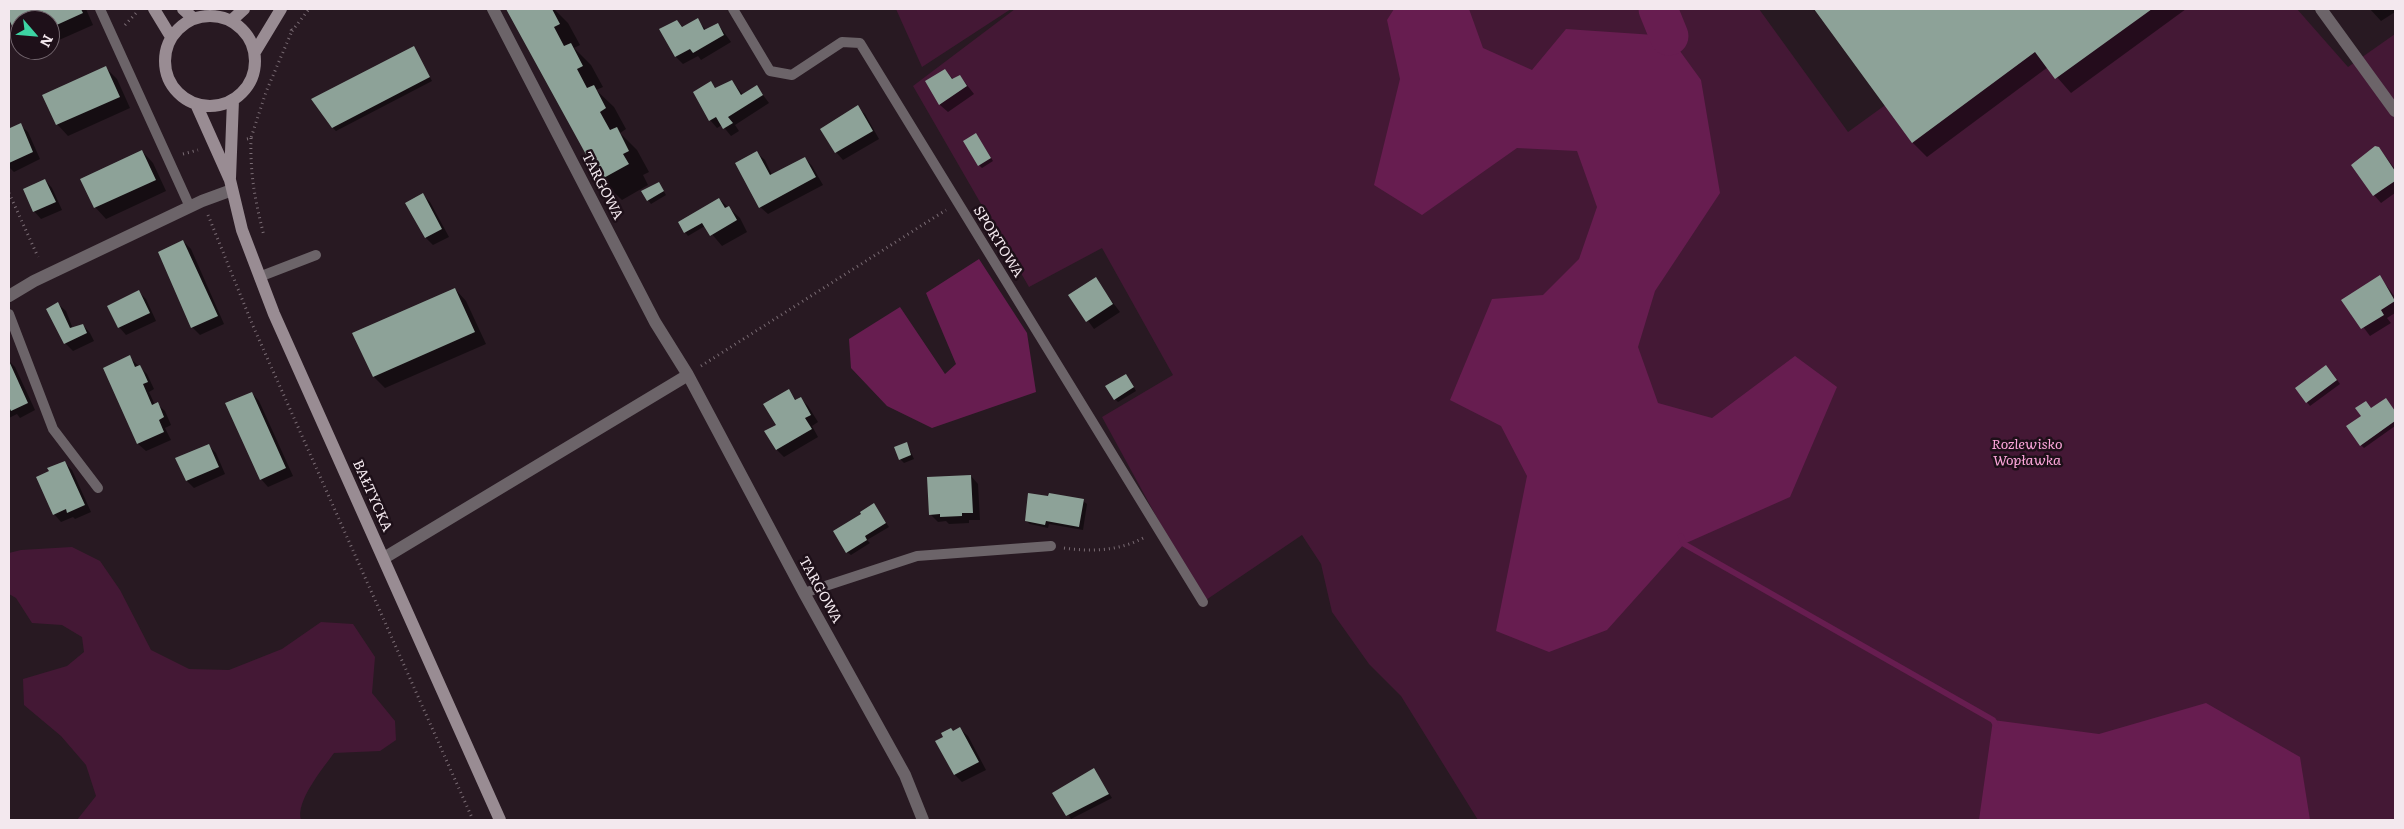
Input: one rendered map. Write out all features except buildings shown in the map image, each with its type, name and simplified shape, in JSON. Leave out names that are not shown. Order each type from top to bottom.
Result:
[{"type":"main road","points":[[154,9],[171,37]]},
{"type":"main road","points":[[183,9],[193,18]]},
{"type":"main road","points":[[232,20],[244,9]]},
{"type":"main road","points":[[255,52],[279,12]]},
{"type":"main road","points":[[212,15],[232,20],[247,34],[255,52],[256,66],[252,80],[244,92],[233,100],[221,105],[208,106],[196,104],[178,93],[167,76],[164,63],[171,37],[177,29],[193,18],[212,15]]},
{"type":"main road","name":"BAŁTYCKA","points":[[231,185],[233,100]]},
{"type":"main road","name":"BAŁTYCKA","points":[[196,104],[231,185],[242,230],[259,277],[500,820]]},
{"type":"street","name":"TARGOWA","points":[[493,9],[655,322],[688,375],[804,594],[905,775],[923,820]]},
{"type":"street","points":[[2321,9],[2395,111]]},
{"type":"street","points":[[9,296],[34,281],[190,207],[231,185]]},
{"type":"street","points":[[384,558],[688,375]]},
{"type":"lane","points":[[100,9],[190,207]]},
{"type":"lane","name":"SPORTOWA","points":[[733,9],[770,72],[792,75],[842,42],[860,43],[1203,602]]},
{"type":"lane","points":[[259,277],[316,255]]},
{"type":"lane","points":[[9,314],[53,429],[98,488]]},
{"type":"lane","points":[[804,594],[917,556],[1051,546]]},
{"type":"path","points":[[125,25],[141,9]]},
{"type":"path","points":[[265,237],[255,201],[250,170],[251,138],[266,92],[292,31],[309,9]]},
{"type":"path","points":[[279,12],[292,31]]},
{"type":"path","points":[[121,17],[129,34]]},
{"type":"path","points":[[231,144],[251,138]]},
{"type":"path","points":[[180,146],[186,161]]},
{"type":"path","points":[[183,154],[194,150],[216,150]]},
{"type":"path","points":[[9,193],[38,258]]},
{"type":"path","points":[[202,201],[253,326],[473,820]]},
{"type":"path","points":[[688,375],[958,202]]},
{"type":"path","points":[[1051,546],[1086,551],[1129,546],[1158,529]]},
{"type":"green space","points":[[896,9],[1011,9],[922,67]]},
{"type":"green space","name":"Rozlewisko Wopławka","points":[[1015,9],[1759,9],[1848,132],[2018,9],[2297,9],[2348,67],[2395,34],[2395,820],[1478,820],[1401,696],[1369,664],[1332,612],[1321,564],[1302,535],[1203,602],[1102,417],[1173,375],[1102,248],[1029,287],[913,86]]},
{"type":"green space","points":[[72,547],[100,561],[120,590],[151,650],[189,669],[229,670],[282,649],[321,622],[353,624],[375,657],[372,693],[395,721],[396,740],[380,751],[334,753],[306,795],[300,813],[301,820],[77,820],[96,796],[86,765],[61,736],[24,705],[23,679],[67,666],[84,652],[82,637],[62,625],[32,623],[16,598],[9,594],[9,553],[21,550]]},
{"type":"shaded area","points":[[1394,9],[1469,9],[1483,48],[1532,70],[1566,29],[1669,36],[1701,80],[1720,193],[1655,291],[1638,347],[1658,403],[1712,418],[1795,356],[1837,387],[1790,497],[1684,544],[1607,630],[1549,652],[1496,631],[1527,476],[1501,426],[1450,400],[1492,299],[1543,295],[1579,259],[1597,207],[1577,151],[1517,148],[1422,215],[1374,185],[1400,79],[1387,20]]},
{"type":"shaded area","points":[[979,259],[1027,333],[1036,392],[932,428],[887,406],[851,368],[849,339],[900,307],[945,374],[956,364],[926,293]]},
{"type":"shaded area","points":[[2206,703],[2300,757],[2310,820],[1979,820],[1993,720],[2099,734]]},
{"type":"waterway","points":[[1658,9],[1669,36]]},
{"type":"waterway","points":[[1681,536],[1684,544],[1993,720],[1996,725]]}]
